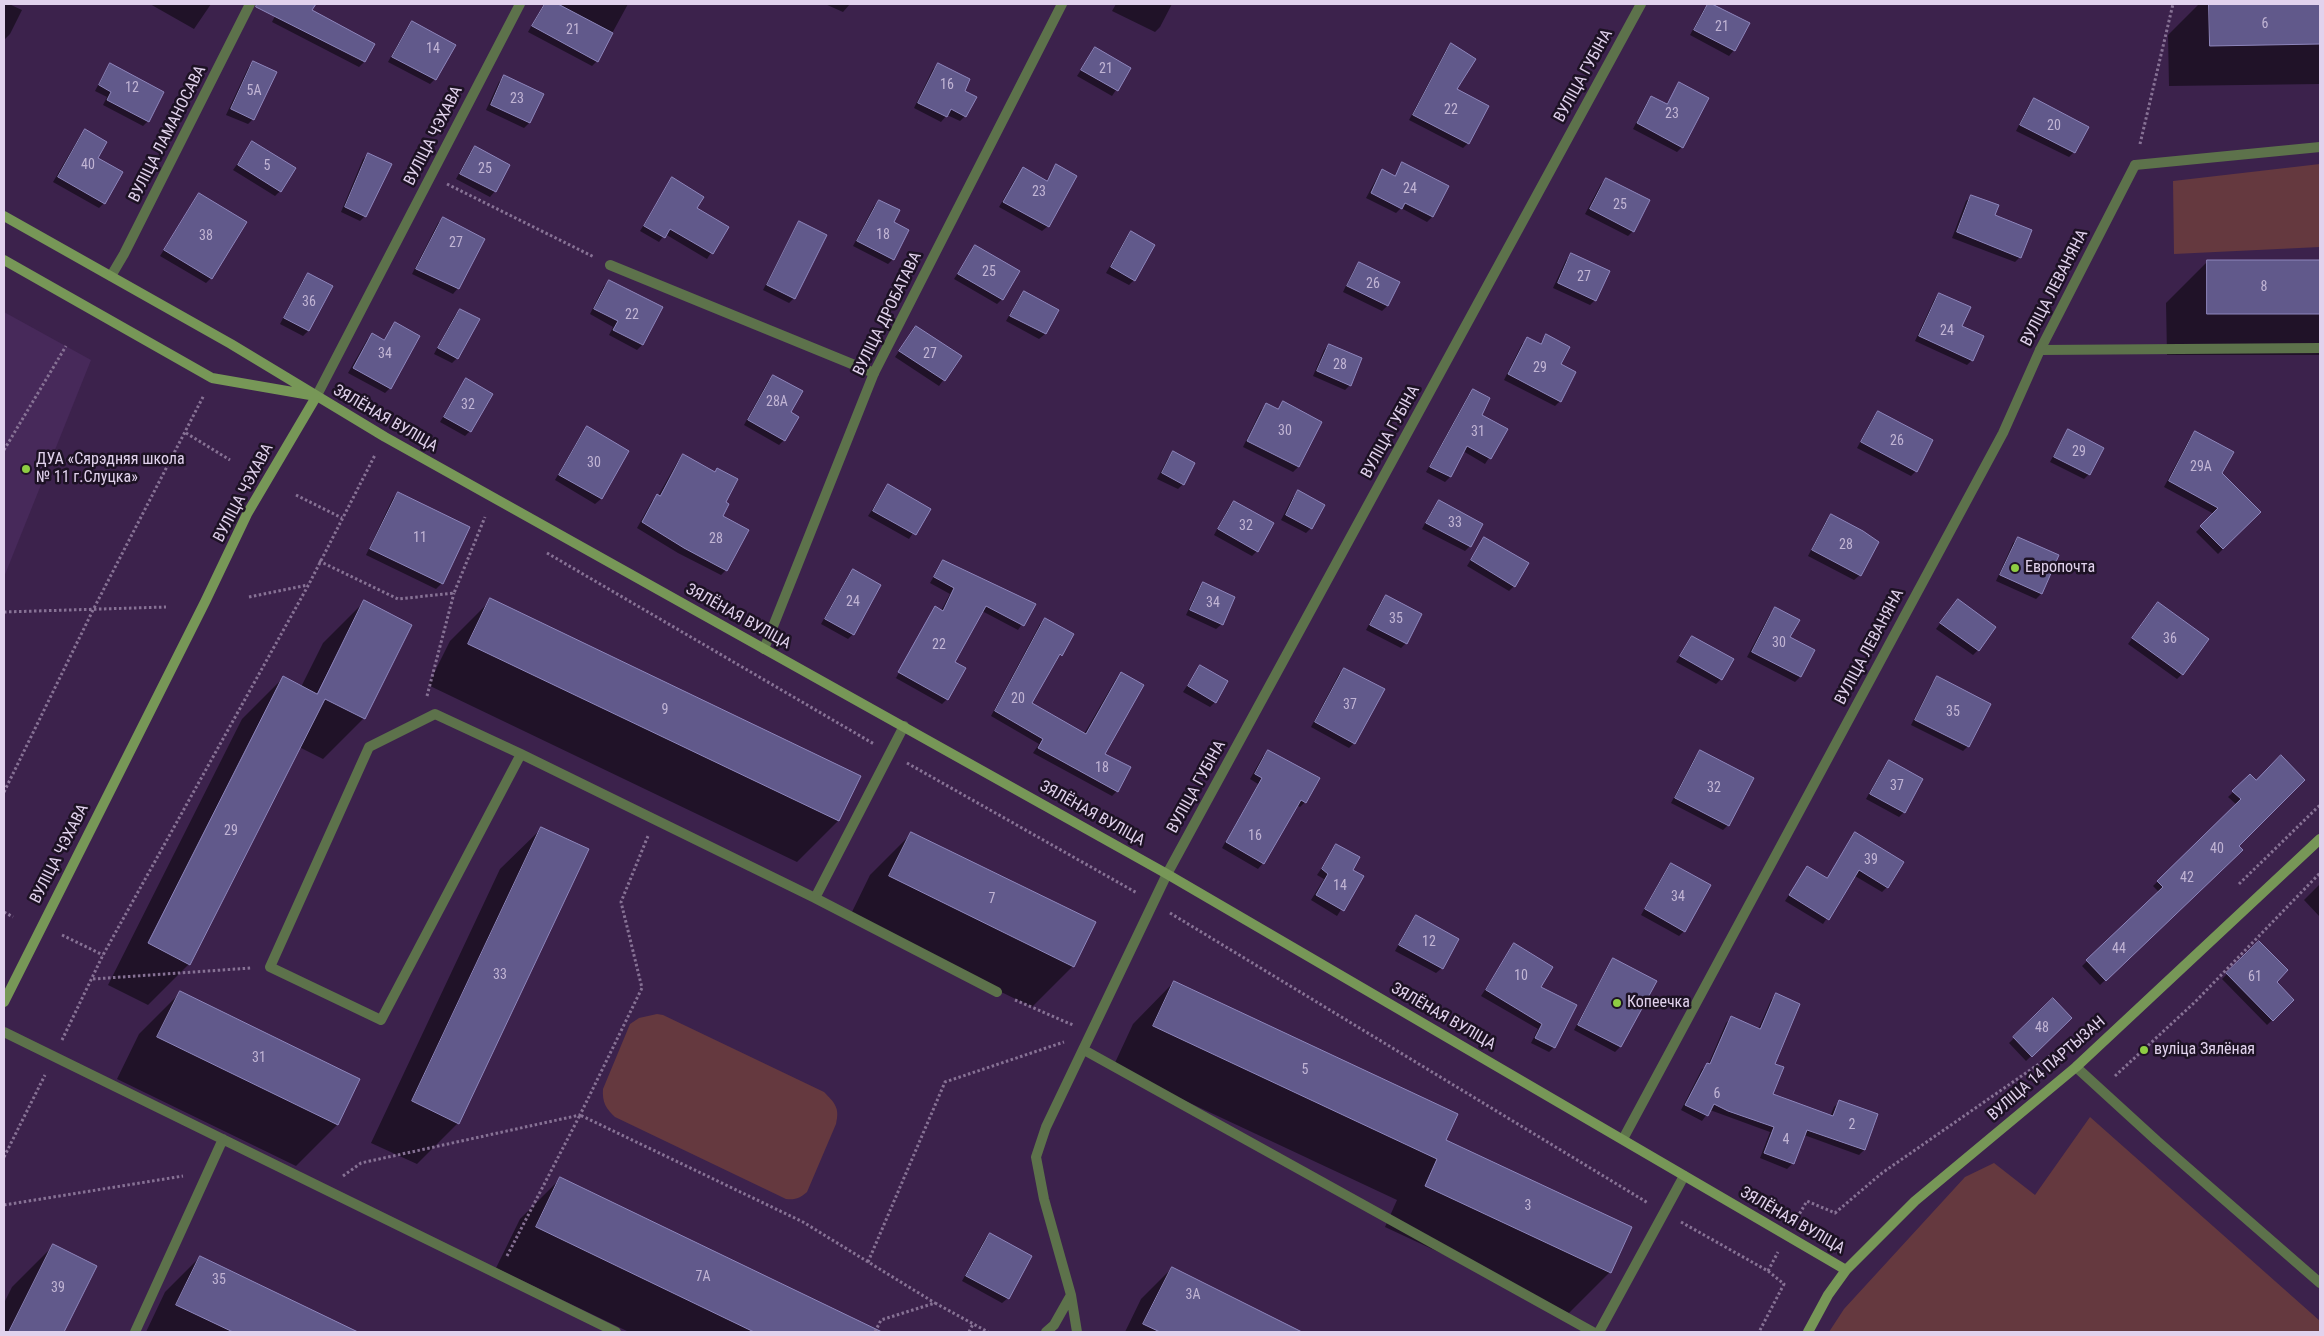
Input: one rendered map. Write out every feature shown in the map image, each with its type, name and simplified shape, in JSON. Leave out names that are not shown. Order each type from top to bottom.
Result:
[{"type":"main road","name":"ЗЯЛЁНАЯ ВУЛІЦА","points":[[4,216],[231,344],[385,437],[1168,874],[1846,1270]]},
{"type":"main road","name":"ЗЯЛЁНАЯ ВУЛІЦА","points":[[4,260],[212,378],[316,396]]},
{"type":"main road","name":"ВУЛІЦА ЧЭХАВА","points":[[4,1002],[205,602],[247,514],[316,396]]},
{"type":"main road","name":"ВУЛІЦА 14 ПАРТЫЗАН","points":[[1808,1332],[1828,1295],[1846,1270],[1915,1201],[2076,1067],[2320,840]]},
{"type":"street","name":"ВУЛІЦА ЛАМАНОСАВА","points":[[111,276],[124,254],[250,4]]},
{"type":"street","name":"ВУЛІЦА ЧЭХАВА","points":[[316,396],[520,4]]},
{"type":"street","name":"ВУЛІЦА ДРОБАТАВА","points":[[764,649],[874,373],[1062,4]]},
{"type":"street","name":"ВУЛІЦА ГУБІНА","points":[[1077,1332],[1071,1295],[1044,1200],[1036,1157],[1046,1127],[1168,874],[1641,4]]},
{"type":"street","points":[[2135,165],[2320,147]]},
{"type":"street","name":"ВУЛІЦА ЛЕВАНЯНА","points":[[1623,1139],[2003,433],[2040,350],[2135,165]]},
{"type":"street","points":[[610,265],[874,373]]},
{"type":"street","points":[[2040,350],[2320,348]]},
{"type":"street","points":[[521,754],[381,1020],[270,967],[369,747],[435,714],[521,754],[815,898],[997,992]]},
{"type":"street","points":[[815,898],[904,726]]},
{"type":"street","points":[[4,1032],[616,1332]]},
{"type":"street","points":[[1084,1050],[1593,1332]]},
{"type":"street","points":[[2076,1067],[2157,1141],[2320,1283]]},
{"type":"street","points":[[135,1332],[223,1139]]},
{"type":"street","points":[[1599,1332],[1684,1176]]},
{"type":"street","points":[[1046,1332],[1054,1325],[1071,1295]]},
{"type":"path","points":[[2135,165],[2173,4]]},
{"type":"path","points":[[431,176],[610,265]]},
{"type":"path","points":[[4,450],[66,346]]},
{"type":"path","points":[[4,792],[93,610],[186,433],[212,378]]},
{"type":"path","points":[[186,433],[230,460]]},
{"type":"path","points":[[4,1157],[103,956],[309,584],[319,561],[385,437]]},
{"type":"path","points":[[296,495],[342,518]]},
{"type":"path","points":[[421,721],[454,593],[484,516],[492,521]]},
{"type":"path","points":[[543,551],[890,753],[1154,903],[1663,1212],[1768,1271],[1784,1284],[1759,1332]]},
{"type":"path","points":[[319,561],[398,599],[454,593]]},
{"type":"path","points":[[249,597],[309,584]]},
{"type":"path","points":[[4,612],[166,607]]},
{"type":"path","points":[[2236,887],[2320,806]]},
{"type":"path","points":[[498,1274],[580,1115],[642,988],[621,902],[655,819]]},
{"type":"path","points":[[2101,1089],[2195,1002],[2320,873]]},
{"type":"path","points":[[4,912],[13,917]]},
{"type":"path","points":[[62,935],[103,956]]},
{"type":"path","points":[[92,979],[270,967]]},
{"type":"path","points":[[997,992],[1092,1033]]},
{"type":"path","points":[[868,1262],[945,1082],[1092,1033]]},
{"type":"path","points":[[1768,1271],[1807,1201],[1835,1213],[1882,1173],[2072,1041]]},
{"type":"path","points":[[324,1189],[361,1164],[580,1115],[803,1222],[935,1303],[988,1332]]},
{"type":"path","points":[[4,1205],[208,1172]]},
{"type":"path","points":[[875,1332],[880,1320],[935,1303]]},
{"type":"path","points":[[969,1332],[973,1324]]},
{"type":"shaded area","points":[[2320,164],[2320,247],[2174,254],[2173,181]]},
{"type":"shaded area","name":"ДУА «Сярэдняя школа № 11 г.Слуцка»","points":[[4,312],[91,360],[4,577]]},
{"type":"shaded area","points":[[657,1014],[663,1015],[824,1092],[831,1099],[837,1110],[836,1124],[807,1192],[798,1198],[786,1199],[615,1117],[609,1111],[605,1105],[603,1089],[630,1024],[639,1018]]},
{"type":"shaded area","points":[[2090,1117],[2320,1321],[2320,1332],[1829,1332],[1844,1309],[1965,1177],[1994,1163],[2035,1195]]},
{"type":"building","points":[[257,4],[316,4],[312,10],[375,44],[365,62],[256,7]]},
{"type":"building","points":[[545,4],[558,4],[613,33],[598,62],[532,26]]},
{"type":"building","points":[[1708,4],[1712,4],[1750,23],[1735,51],[1694,30]]},
{"type":"building","points":[[2209,4],[2320,4],[2320,44],[2210,46]]},
{"type":"building","points":[[412,21],[456,45],[436,80],[392,57]]},
{"type":"building","points":[[1451,43],[1476,59],[1457,89],[1489,106],[1469,144],[1413,115]]},
{"type":"building","points":[[1095,47],[1131,68],[1118,91],[1081,70]]},
{"type":"building","points":[[253,61],[277,72],[254,120],[231,109]]},
{"type":"building","points":[[110,63],[164,92],[149,122],[107,100],[111,92],[99,85]]},
{"type":"building","points":[[938,63],[970,79],[965,91],[977,97],[966,117],[951,109],[947,117],[918,103]]},
{"type":"building","points":[[504,75],[544,94],[530,123],[491,105]]},
{"type":"building","points":[[1679,82],[1709,98],[1683,148],[1637,123],[1651,96],[1667,104]]},
{"type":"building","points":[[2034,98],[2089,127],[2075,153],[2020,125]]},
{"type":"building","points":[[85,129],[107,142],[98,158],[123,172],[105,204],[58,177]]},
{"type":"building","points":[[252,141],[296,168],[281,192],[238,165]]},
{"type":"building","points":[[475,146],[510,165],[496,192],[460,174]]},
{"type":"building","points":[[368,153],[392,164],[366,217],[345,207]]},
{"type":"building","points":[[1402,162],[1449,186],[1433,217],[1405,203],[1402,209],[1371,193],[1382,169],[1395,176]]},
{"type":"building","points":[[1056,164],[1077,176],[1049,227],[1003,202],[1023,167],[1047,181]]},
{"type":"building","points":[[672,177],[704,197],[697,208],[729,227],[713,254],[670,229],[665,238],[644,226]]},
{"type":"building","points":[[1606,178],[1650,200],[1634,232],[1590,209]]},
{"type":"building","points":[[199,193],[247,222],[212,279],[164,250]]},
{"type":"building","points":[[1971,195],[1999,205],[1995,215],[2032,230],[2021,258],[1957,232]]},
{"type":"building","points":[[879,200],[900,210],[894,222],[909,230],[894,260],[857,241]]},
{"type":"building","points":[[443,217],[485,239],[459,289],[416,269]]},
{"type":"building","points":[[799,221],[827,235],[795,299],[767,285]]},
{"type":"building","points":[[1131,231],[1155,245],[1135,281],[1111,267]]},
{"type":"building","points":[[975,245],[1020,271],[1003,300],[958,274]]},
{"type":"building","points":[[1571,253],[1610,271],[1596,301],[1558,283]]},
{"type":"building","points":[[2207,260],[2320,260],[2320,314],[2207,314]]},
{"type":"building","points":[[1359,262],[1400,282],[1388,306],[1347,286]]},
{"type":"building","points":[[308,273],[333,286],[309,331],[284,318]]},
{"type":"building","points":[[609,280],[663,307],[643,345],[613,330],[618,321],[594,309]]},
{"type":"building","points":[[1024,291],[1059,310],[1046,334],[1010,316]]},
{"type":"building","points":[[1939,293],[1971,307],[1962,326],[1984,336],[1973,361],[1919,336]]},
{"type":"building","points":[[460,309],[480,319],[458,359],[438,348]]},
{"type":"building","points":[[395,322],[420,336],[391,389],[353,368],[372,333],[384,340]]},
{"type":"building","points":[[916,326],[962,356],[945,381],[899,351]]},
{"type":"building","points":[[1546,334],[1570,347],[1561,364],[1576,372],[1561,402],[1508,374],[1527,337],[1541,344]]},
{"type":"building","points":[[1329,344],[1362,358],[1351,386],[1317,371]]},
{"type":"building","points":[[773,375],[803,391],[791,412],[799,417],[785,441],[748,420]]},
{"type":"building","points":[[466,378],[493,394],[471,432],[444,417]]},
{"type":"building","points":[[1473,389],[1490,398],[1482,415],[1508,429],[1491,459],[1467,446],[1451,477],[1430,467]]},
{"type":"building","points":[[1283,401],[1322,422],[1299,467],[1247,441],[1266,403],[1278,409]]},
{"type":"building","points":[[1878,411],[1933,440],[1917,472],[1861,442]]},
{"type":"building","points":[[587,426],[629,451],[602,499],[559,475]]},
{"type":"building","points":[[2068,429],[2104,448],[2090,475],[2054,457]]},
{"type":"building","points":[[2195,431],[2234,452],[2222,473],[2261,512],[2223,549],[2200,526],[2218,508],[2169,481]]},
{"type":"building","points":[[1173,451],[1195,463],[1184,485],[1162,473]]},
{"type":"building","points":[[683,454],[715,472],[717,468],[738,479],[726,502],[729,504],[723,516],[749,530],[727,571],[684,548],[642,522],[657,494],[660,496]]},
{"type":"building","points":[[888,484],[931,509],[916,535],[873,511]]},
{"type":"building","points":[[1298,490],[1325,505],[1312,529],[1286,515]]},
{"type":"building","points":[[398,492],[470,527],[443,584],[370,549]]},
{"type":"building","points":[[1439,500],[1483,524],[1471,547],[1426,523]]},
{"type":"building","points":[[1234,501],[1274,523],[1258,552],[1218,529]]},
{"type":"building","points":[[1831,514],[1879,542],[1861,576],[1812,550]]},
{"type":"building","points":[[1484,537],[1529,563],[1515,587],[1471,560]]},
{"type":"building","points":[[2018,537],[2059,555],[2042,594],[2000,575]]},
{"type":"building","points":[[943,560],[1036,604],[1024,626],[986,606],[955,662],[966,668],[948,700],[898,672],[935,606],[943,611],[954,588],[934,577]]},
{"type":"building","points":[[853,569],[881,585],[854,635],[825,619]]},
{"type":"building","points":[[1203,582],[1235,597],[1223,625],[1190,610]]},
{"type":"building","points":[[1386,595],[1422,614],[1407,644],[1370,625]]},
{"type":"building","points":[[490,598],[861,776],[839,821],[468,644]]},
{"type":"building","points":[[1958,599],[1996,627],[1979,651],[1940,623]]},
{"type":"building","points":[[364,600],[412,625],[365,719],[325,699],[190,965],[148,943],[283,676],[317,694]]},
{"type":"building","points":[[2158,602],[2209,639],[2183,675],[2132,638]]},
{"type":"building","points":[[1775,607],[1800,620],[1790,637],[1815,650],[1801,677],[1752,652]]},
{"type":"building","points":[[1045,618],[1074,634],[1062,656],[1060,654],[1032,703],[1086,734],[1121,672],[1144,685],[1105,754],[1131,767],[1118,792],[1038,748],[1043,739],[995,711]]},
{"type":"building","points":[[1692,636],[1734,659],[1722,680],[1680,656]]},
{"type":"building","points":[[1200,665],[1228,681],[1216,703],[1188,686]]},
{"type":"building","points":[[1344,668],[1385,689],[1355,744],[1315,722]]},
{"type":"building","points":[[1937,676],[1991,704],[1969,747],[1915,720]]},
{"type":"building","points":[[1268,750],[1320,778],[1306,803],[1301,800],[1264,864],[1226,842],[1262,778],[1255,774]]},
{"type":"building","points":[[1700,750],[1754,778],[1729,826],[1675,798]]},
{"type":"building","points":[[2281,755],[2305,780],[2239,846],[2243,850],[2106,981],[2086,960],[2163,887],[2157,881],[2241,799],[2232,791],[2250,774],[2256,780]]},
{"type":"building","points":[[1889,760],[1923,779],[1905,813],[1870,794]]},
{"type":"building","points":[[541,827],[589,849],[459,1124],[412,1101]]},
{"type":"building","points":[[911,832],[1096,922],[1074,967],[889,876]]},
{"type":"building","points":[[1855,832],[1904,862],[1888,888],[1859,870],[1829,920],[1789,895],[1807,866],[1827,878]]},
{"type":"building","points":[[1336,844],[1360,857],[1353,870],[1364,876],[1344,911],[1316,895],[1328,874],[1322,869]]},
{"type":"building","points":[[1671,863],[1711,885],[1685,932],[1645,909]]},
{"type":"building","points":[[1416,915],[1459,939],[1443,969],[1399,945]]},
{"type":"building","points":[[2259,941],[2288,970],[2277,982],[2294,1000],[2273,1021],[2226,973]]},
{"type":"building","points":[[1514,943],[1553,967],[1541,987],[1577,1005],[1555,1048],[1535,1038],[1542,1024],[1486,990]]},
{"type":"building","name":"Копеечка","points":[[1613,958],[1657,981],[1621,1047],[1578,1025]]},
{"type":"building","points":[[1174,981],[1458,1114],[1446,1140],[1632,1227],[1611,1273],[1425,1186],[1437,1159],[1153,1026]]},
{"type":"building","points":[[180,991],[360,1079],[338,1125],[157,1037]]},
{"type":"building","points":[[1776,993],[1800,1004],[1775,1064],[1784,1067],[1773,1094],[1833,1116],[1839,1100],[1878,1114],[1865,1150],[1807,1130],[1794,1164],[1764,1153],[1774,1127],[1728,1111],[1714,1104],[1708,1116],[1685,1105],[1707,1063],[1710,1064],[1731,1016],[1760,1029]]},
{"type":"building","points":[[2053,998],[2072,1018],[2032,1057],[2013,1037]]},
{"type":"building","points":[[560,1177],[882,1332],[754,1332],[536,1227]]},
{"type":"building","points":[[990,1233],[1032,1256],[1009,1299],[966,1276]]},
{"type":"building","points":[[53,1244],[97,1266],[64,1332],[9,1332]]},
{"type":"building","points":[[200,1256],[358,1332],[233,1332],[176,1305]]},
{"type":"building","points":[[1172,1267],[1302,1332],[1160,1332],[1143,1324]]},
{"type":"place","name":"ДУА «Сярэдняя школа № 11 г.Слуцка»","points":[[26,469]]},
{"type":"place","name":"Европочта","points":[[2015,568]]},
{"type":"place","name":"Копеечка","points":[[1617,1003]]},
{"type":"place","name":"вуліца Зялёная","points":[[2144,1050]]}]
